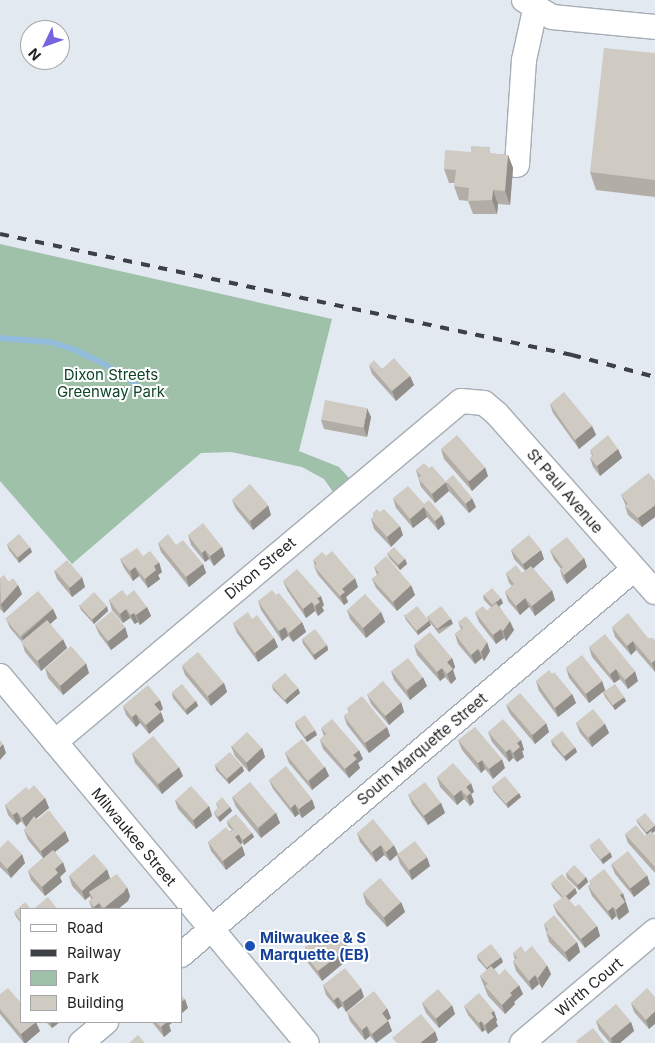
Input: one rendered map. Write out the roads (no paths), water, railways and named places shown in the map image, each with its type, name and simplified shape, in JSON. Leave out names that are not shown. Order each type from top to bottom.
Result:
[{"type":"street","points":[[517,165],[524,60],[530,5],[552,17],[655,27]]},
{"type":"street","name":"St Paul Avenue","points":[[468,400],[484,403],[497,414],[655,592]]},
{"type":"street","name":"Dixon Street","points":[[55,742],[453,407],[468,400]]},
{"type":"street","name":"South Marquette Street","points":[[182,954],[634,569]]},
{"type":"street","name":"Milwaukee Street","points":[[0,676],[308,1043]]},
{"type":"street","name":"Wirth Court","points":[[522,1043],[655,931]]},
{"type":"street","points":[[81,1043],[105,1023]]},
{"type":"waterway","points":[[0,338],[51,342],[73,349],[103,363],[131,380],[146,395]]},
{"type":"railway","points":[[0,234],[572,355],[655,377]]},
{"type":"place","name":"Milwaukee & S Marquette (EB)","points":[[250,946]]},
{"type":"park label","name":"Dixon Streets Greenway Park","points":[[111,382]]}]
